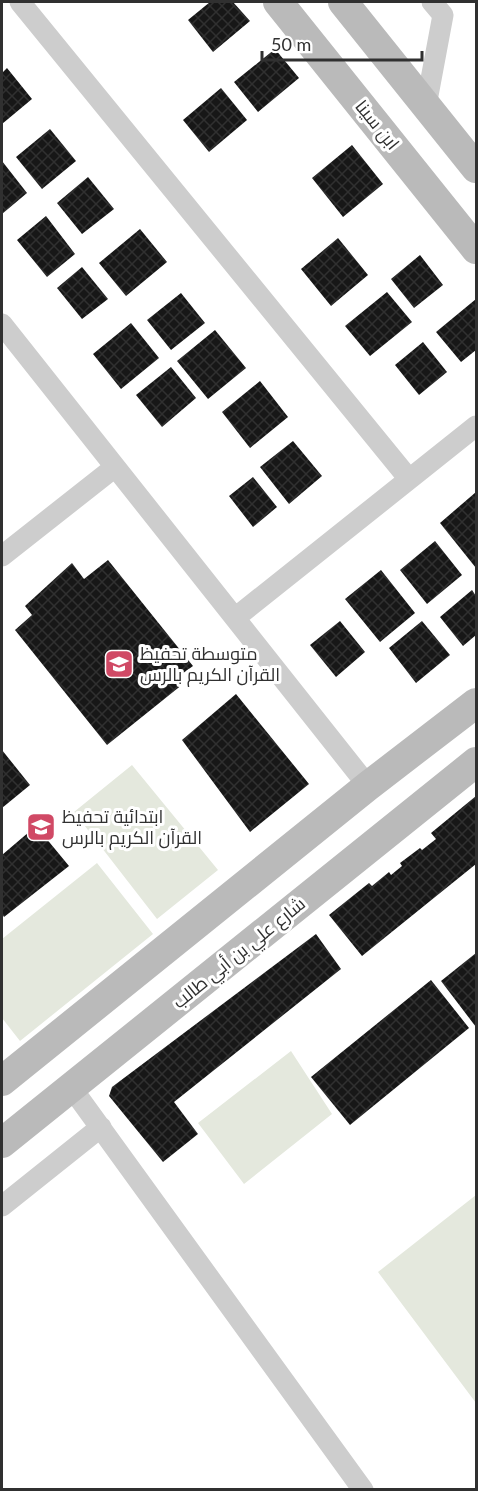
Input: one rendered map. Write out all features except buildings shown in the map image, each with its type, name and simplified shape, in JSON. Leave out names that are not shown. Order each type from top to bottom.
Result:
[{"type":"street","points":[[20,2],[409,479]]},
{"type":"street","name":"ابن سينا","points":[[278,2],[477,249]]},
{"type":"street","points":[[343,2],[477,168]]},
{"type":"street","points":[[426,106],[443,15],[432,2]]},
{"type":"street","points":[[2,324],[369,786]]},
{"type":"street","points":[[235,618],[477,426]]},
{"type":"street","points":[[2,556],[115,466]]},
{"type":"street","points":[[2,1081],[369,786],[477,703]]},
{"type":"street","name":"شارع علي بن أبي طالب","points":[[2,1143],[477,762]]},
{"type":"street","points":[[72,1087],[363,1490]]},
{"type":"street","points":[[2,1206],[100,1127]]},
{"type":"shaded area","points":[[132,765],[218,870],[157,919],[74,812]]},
{"type":"shaded area","points":[[97,863],[153,934],[20,1041],[2,1018],[2,939]]},
{"type":"shaded area","points":[[291,1051],[332,1114],[244,1184],[198,1123]]},
{"type":"shaded area","points":[[476,1195],[476,1403],[378,1272]]},
{"type":"place","name":"متوسطة تحفيظ القرآن الكريم بالرس","points":[[119,664]]},
{"type":"place","name":"ابتدائية تحفيظ القرآن الكريم بالرس","points":[[41,827]]}]
